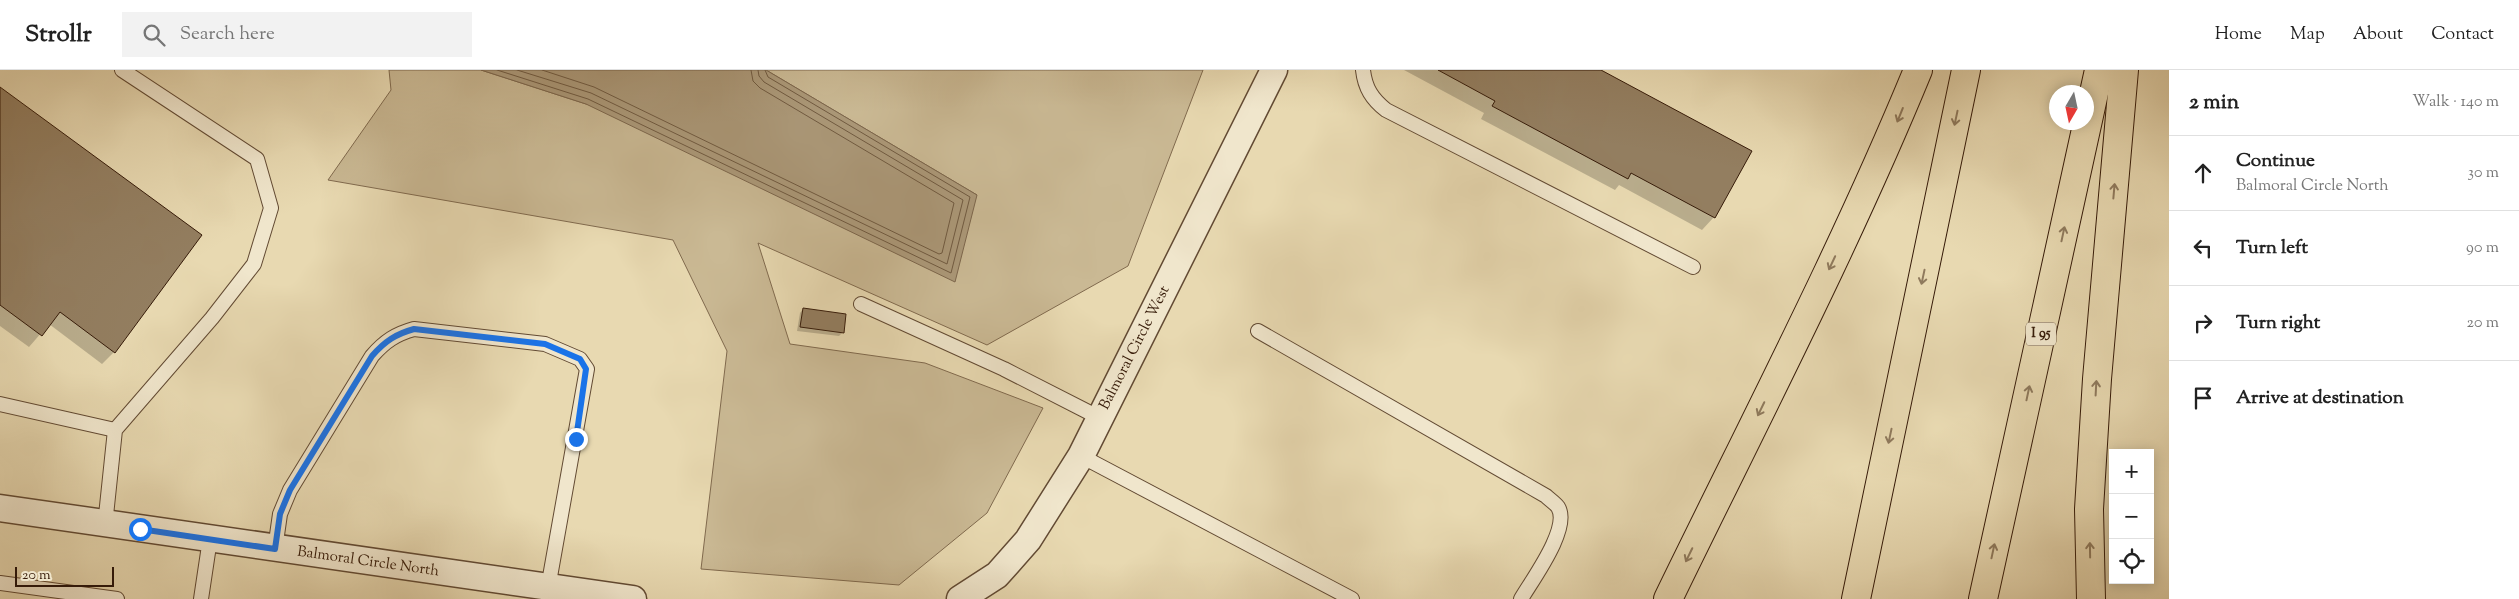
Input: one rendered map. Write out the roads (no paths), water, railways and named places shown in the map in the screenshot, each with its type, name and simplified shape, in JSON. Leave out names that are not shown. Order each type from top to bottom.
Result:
[{"type":"highway","points":[[1668,599],[1807,315],[1895,127],[1918,70]]},
{"type":"highway","points":[[1856,599],[1966,70]]},
{"type":"highway","name":"I 95","points":[[1983,599],[2099,70]]},
{"type":"highway","points":[[2091,599],[2089,509],[2096,399],[2124,70]]},
{"type":"street","name":"Balmoral Circle West","points":[[960,599],[997,575],[1028,540],[1080,456],[1274,70]]},
{"type":"street","name":"Balmoral Circle North","points":[[7,510],[548,588],[580,595],[633,599]]},
{"type":"lane","points":[[105,525],[115,430],[212,318],[254,264],[271,208],[257,159],[122,70]]},
{"type":"lane","points":[[1363,70],[1366,86],[1373,100],[1386,110],[1693,267]]},
{"type":"lane","points":[[861,304],[1004,369],[1100,418]]},
{"type":"lane","points":[[275,549],[280,514],[290,490],[372,356],[384,342],[398,334],[414,329],[545,344],[580,359],[586,369],[548,588]]},
{"type":"lane","points":[[1258,331],[1546,496],[1558,507],[1560,523],[1554,542],[1521,599]]},
{"type":"lane","points":[[0,404],[115,430]]},
{"type":"lane","points":[[1080,456],[1352,599]]},
{"type":"lane","points":[[201,599],[210,539]]},
{"type":"lane","points":[[0,582],[117,599]]},
{"type":"water","points":[[481,70],[766,70],[977,195],[955,282],[586,104]]}]
